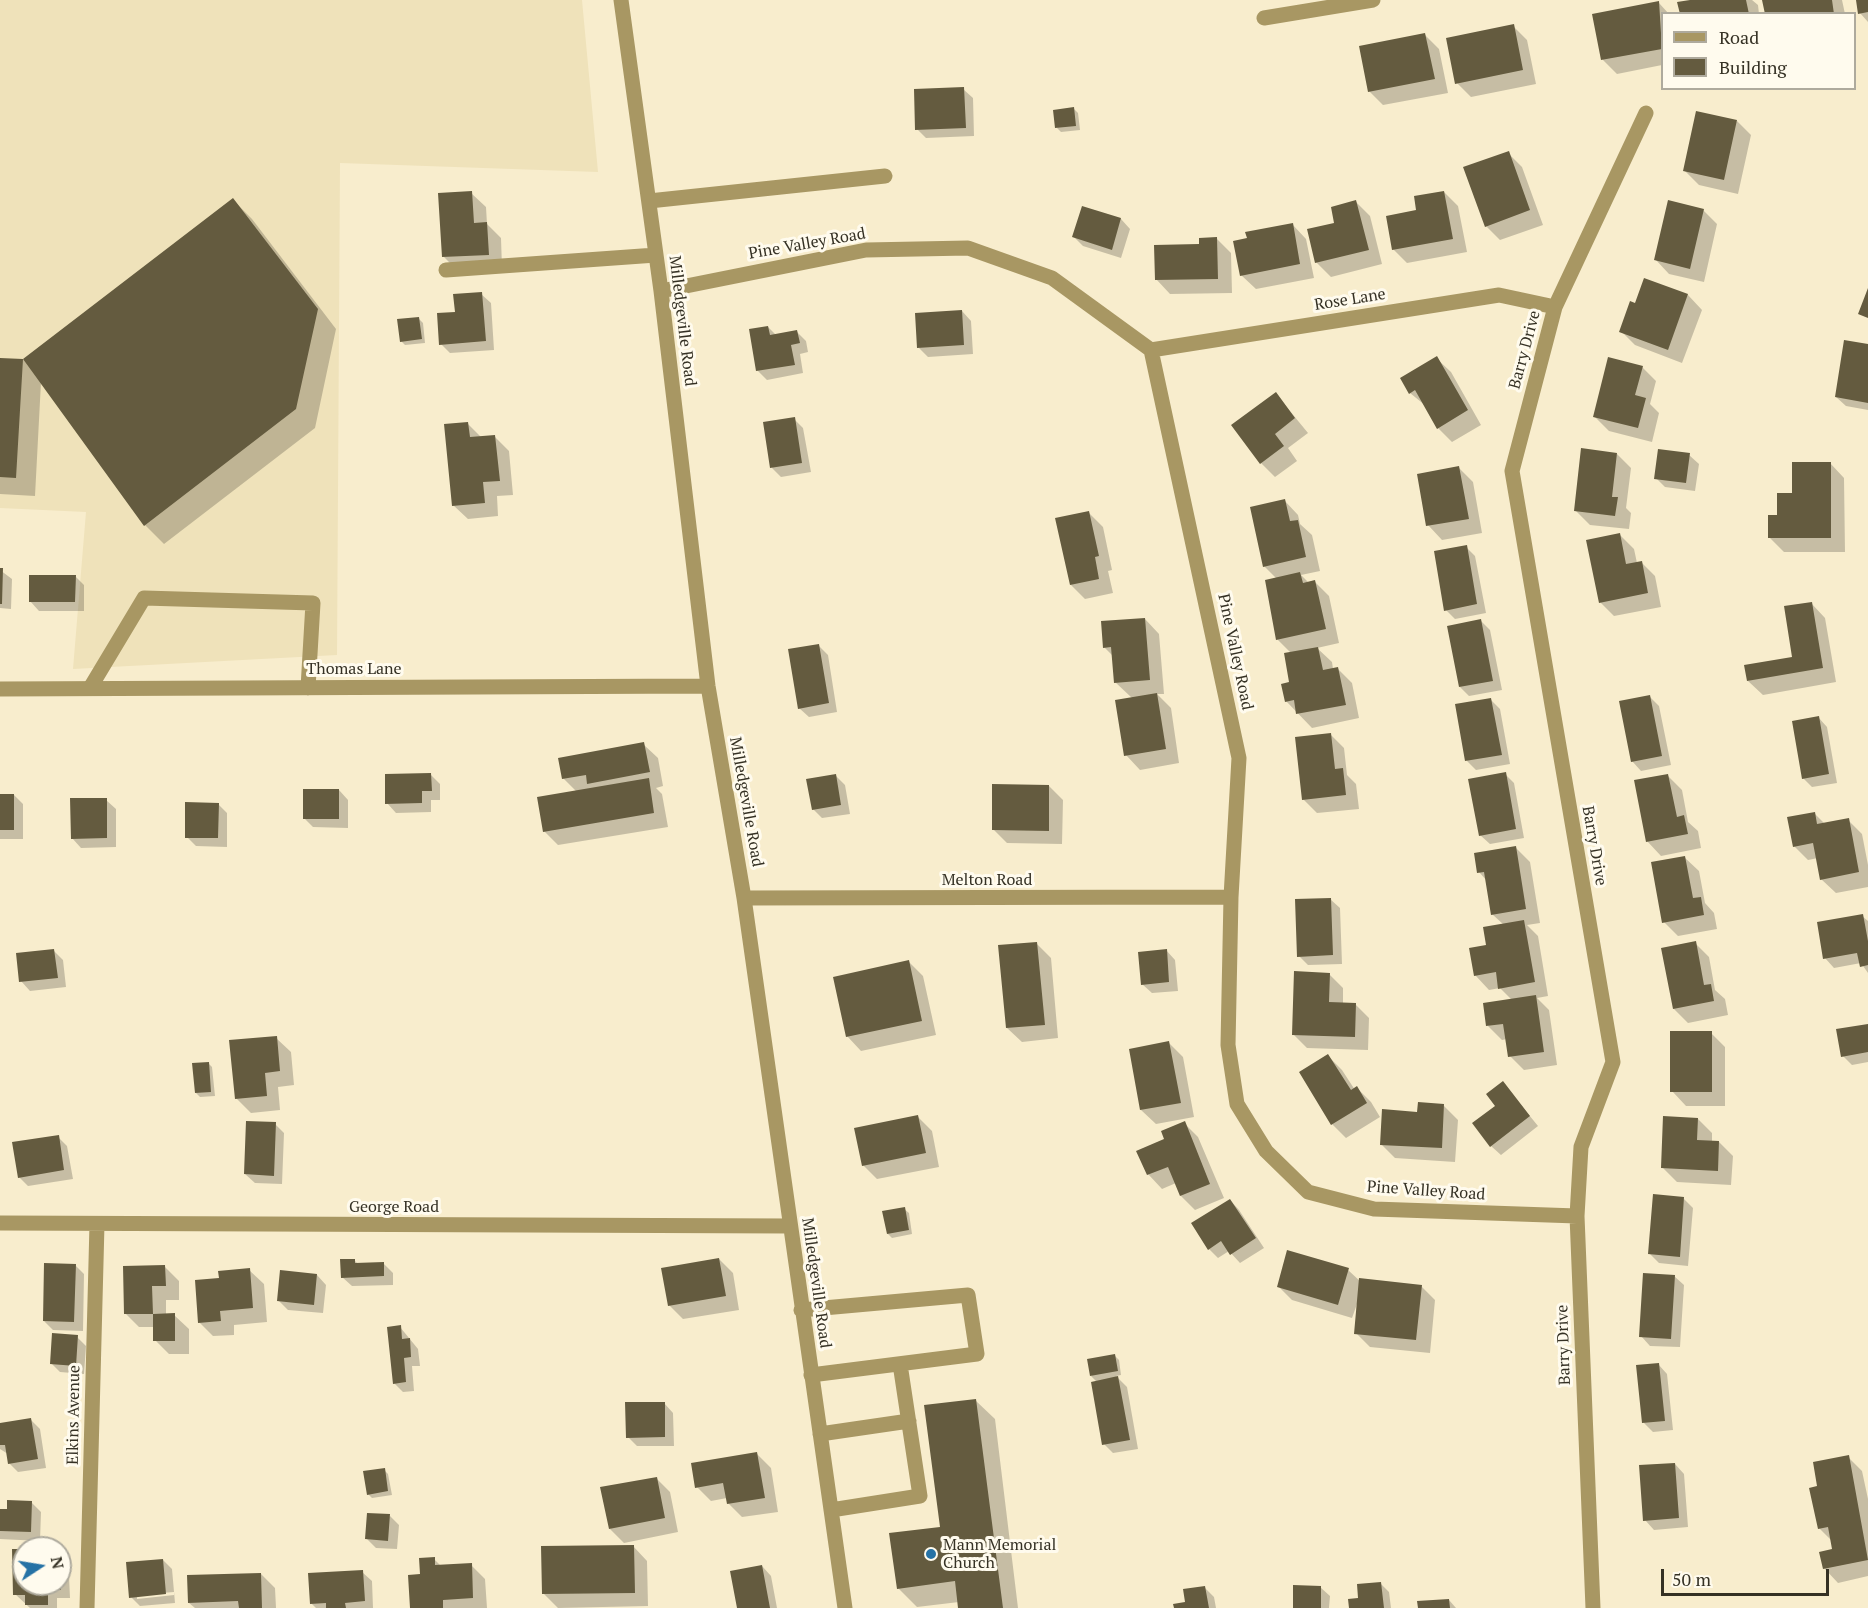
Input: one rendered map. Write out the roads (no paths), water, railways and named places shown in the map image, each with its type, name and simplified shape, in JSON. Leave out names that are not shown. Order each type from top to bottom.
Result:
[{"type":"street","name":"Milledgeville Road","points":[[621,0],[661,291],[708,686],[744,898],[845,1608]]},
{"type":"street","points":[[1264,18],[1373,0]]},
{"type":"street","name":"Barry Drive","points":[[1593,1608],[1577,1216],[1581,1147],[1613,1062],[1512,471],[1555,307],[1646,113]]},
{"type":"street","points":[[649,201],[885,176]]},
{"type":"street","name":"Pine Valley Road","points":[[661,291],[866,250],[968,249],[1052,278],[1151,350],[1239,758],[1231,897],[1228,1045],[1237,1104],[1266,1151],[1308,1192],[1374,1209],[1577,1216]]},
{"type":"street","points":[[446,270],[656,255]]},
{"type":"street","name":"Rose Lane","points":[[1151,350],[1499,295],[1555,307]]},
{"type":"street","points":[[90,688],[144,598],[313,603],[308,688]]},
{"type":"street","name":"Thomas Lane","points":[[0,689],[708,686]]},
{"type":"street","name":"Melton Road","points":[[744,898],[1231,897]]},
{"type":"street","name":"George Road","points":[[0,1223],[789,1226]]},
{"type":"street","name":"Elkins Avenue","points":[[87,1608],[96,1224]]},
{"type":"street","points":[[801,1310],[968,1295],[977,1354],[811,1375]]},
{"type":"street","points":[[831,1510],[920,1496],[900,1364]]},
{"type":"street","points":[[820,1434],[909,1421]]},
{"type":"place","name":"Mann Memorial Church","points":[[931,1554]]}]
